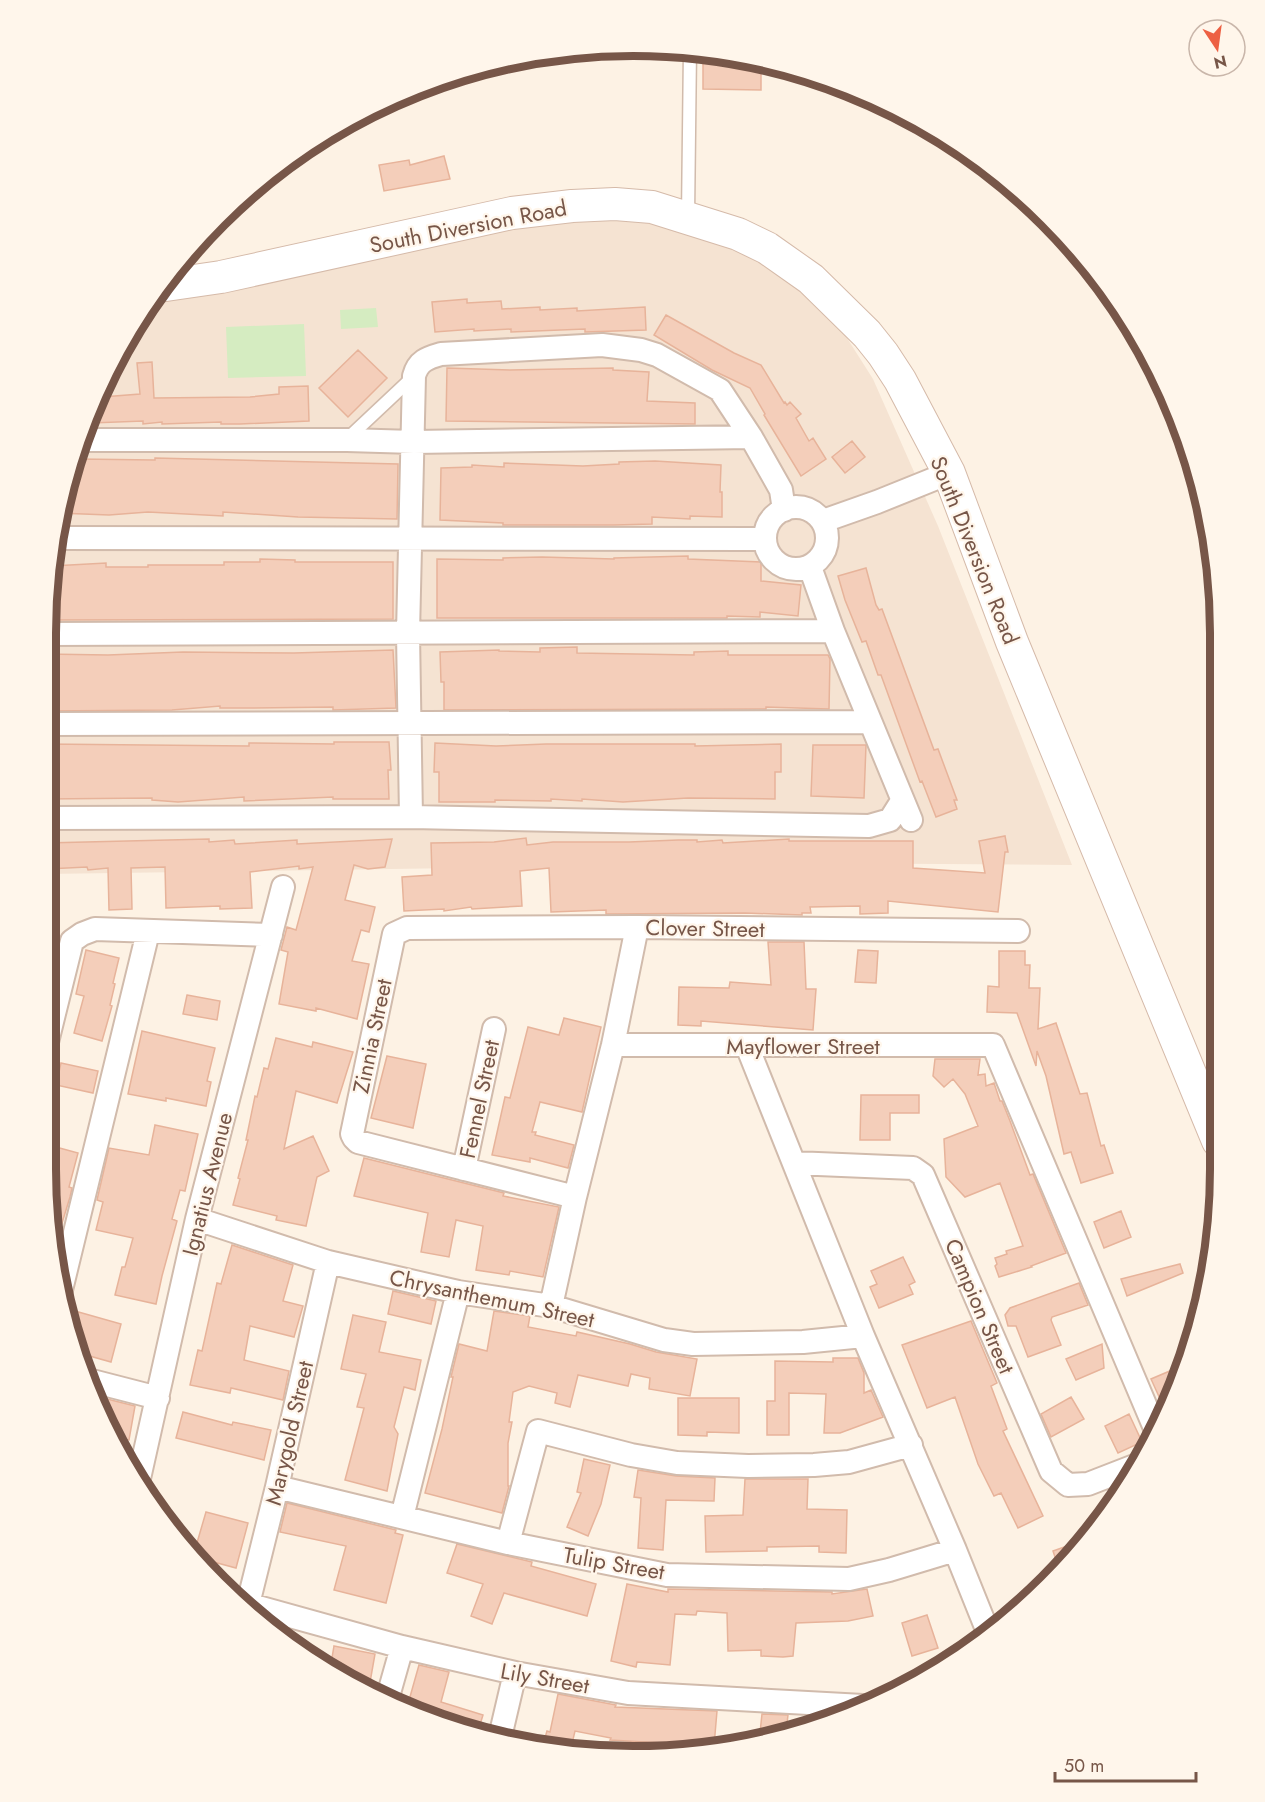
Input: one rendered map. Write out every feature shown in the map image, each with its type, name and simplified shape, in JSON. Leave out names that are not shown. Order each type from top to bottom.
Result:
[{"type":"main road","name":"South Diversion Road","points":[[173,284],[220,277],[512,213],[615,204],[652,207],[738,234],[787,260],[811,279],[834,300],[883,354],[900,380],[949,473],[1012,642],[1210,1122]]},
{"type":"street","points":[[411,817],[408,633],[414,376],[418,364],[441,354],[602,345],[641,350],[657,355],[720,390],[751,437],[781,490],[784,510]]},
{"type":"street","points":[[89,440],[414,442],[751,437]]},
{"type":"street","points":[[823,521],[949,473]]},
{"type":"street","points":[[800,507],[809,510],[823,521],[828,538],[827,547],[823,555],[810,567],[801,569],[784,567],[770,556],[765,539],[769,522],[784,510],[800,507]]},
{"type":"street","points":[[64,538],[765,539]]},
{"type":"street","points":[[56,818],[411,817],[868,826],[890,820],[907,810],[833,631],[810,567]]},
{"type":"street","points":[[56,634],[833,631]]},
{"type":"street","points":[[56,724],[870,722]]},
{"type":"street","name":"Ignatius Avenue","points":[[141,1471],[197,1220],[283,887]]},
{"type":"street","points":[[551,1306],[575,1197],[613,1045],[637,927]]},
{"type":"street","name":"Clover Street","points":[[394,934],[407,928],[637,927],[1018,931]]},
{"type":"street","points":[[56,1006],[72,941],[95,929],[271,935]]},
{"type":"street","points":[[65,1273],[148,932]]},
{"type":"street","name":"Zinnia Street","points":[[394,934],[352,1134],[358,1142],[464,1169]]},
{"type":"street","name":"Fennel Street","points":[[464,1169],[494,1029]]},
{"type":"street","name":"Mayflower Street","points":[[613,1045],[993,1045],[1152,1421]]},
{"type":"street","points":[[747,1046],[863,1336],[985,1626]]},
{"type":"street","name":"Campion Street","points":[[794,1163],[914,1168],[923,1175],[1051,1471],[1068,1485],[1088,1484],[1125,1470]]},
{"type":"street","points":[[464,1169],[575,1197]]},
{"type":"street","name":"Chrysanthemum Street","points":[[197,1220],[328,1262],[458,1292],[551,1306],[664,1340],[693,1344],[802,1342],[863,1336]]},
{"type":"street","name":"Marygold Street","points":[[244,1596],[277,1487],[328,1262]]},
{"type":"street","points":[[402,1516],[458,1292]]},
{"type":"street","points":[[96,1382],[158,1398]]},
{"type":"street","points":[[508,1543],[538,1431],[631,1455],[677,1463],[736,1466],[814,1466],[837,1463],[911,1445]]},
{"type":"street","name":"Tulip Street","points":[[277,1487],[508,1543],[667,1575],[849,1579],[889,1570],[955,1550]]},
{"type":"street","name":"Lily Street","points":[[255,1606],[402,1647],[515,1673],[628,1693],[847,1705]]},
{"type":"street","points":[[389,1693],[402,1647]]},
{"type":"street","points":[[501,1731],[515,1673]]},
{"type":"lane","points":[[688,218],[690,59]]},
{"type":"lane","points":[[347,440],[414,376]]},
{"type":"shaded area","points":[[575,202],[733,242],[826,305],[873,379],[938,526],[1072,865],[789,863],[56,874],[57,595],[60,557],[67,520],[75,483],[99,412],[133,344],[169,290]]},
{"type":"green space","points":[[376,308],[378,327],[341,329],[340,310]]},
{"type":"green space","points":[[304,324],[306,376],[228,378],[226,327]]},
{"type":"building","points":[[703,60],[761,70],[761,90],[703,89]]},
{"type":"building","points":[[444,156],[450,179],[384,191],[379,165],[409,160],[410,165]]},
{"type":"building","points":[[467,299],[467,303],[501,301],[502,309],[540,307],[540,310],[577,308],[577,311],[645,307],[646,330],[585,332],[585,329],[511,332],[511,329],[474,331],[474,329],[435,332],[432,302]]},
{"type":"building","points":[[666,315],[734,353],[761,365],[784,403],[787,405],[790,402],[801,414],[796,418],[809,441],[813,438],[826,459],[801,476],[750,388],[712,370],[654,335]]},
{"type":"building","points":[[358,350],[387,378],[348,417],[319,388]]},
{"type":"building","points":[[152,362],[154,398],[250,397],[279,394],[279,387],[308,386],[309,421],[240,424],[221,424],[221,422],[162,424],[162,422],[143,424],[143,421],[95,423],[106,397],[140,394],[137,363]]},
{"type":"building","points":[[447,368],[510,370],[613,368],[613,370],[649,372],[647,401],[695,403],[695,424],[446,421]]},
{"type":"building","points":[[852,441],[865,457],[845,473],[832,457]]},
{"type":"building","points":[[155,458],[398,464],[397,519],[298,517],[223,512],[223,516],[148,512],[109,515],[68,513],[82,459],[155,460]]},
{"type":"building","points":[[655,461],[721,465],[722,517],[690,516],[690,519],[652,517],[652,524],[614,525],[503,525],[503,523],[440,520],[441,468],[472,467],[472,465],[504,467],[504,463],[583,466]]},
{"type":"building","points":[[688,556],[688,559],[761,562],[761,581],[801,585],[798,616],[760,612],[760,617],[727,616],[727,618],[437,618],[437,559],[503,560],[503,558],[542,557],[614,559]]},
{"type":"building","points":[[260,559],[295,560],[295,562],[393,562],[393,619],[56,620],[59,566],[106,563],[106,567],[148,567],[148,565],[224,565],[224,562],[260,562]]},
{"type":"building","points":[[866,568],[876,605],[879,610],[882,609],[934,750],[938,749],[957,800],[954,800],[957,809],[936,817],[922,781],[920,782],[881,675],[878,675],[866,641],[862,642],[838,576]]},
{"type":"building","points":[[577,647],[577,653],[694,655],[694,652],[728,651],[728,655],[828,655],[830,659],[829,709],[766,707],[766,709],[444,710],[444,682],[441,682],[440,652],[499,650],[540,652],[540,648]]},
{"type":"building","points":[[393,650],[396,708],[333,710],[333,707],[220,708],[220,706],[172,710],[56,711],[56,654]]},
{"type":"building","points":[[334,742],[389,742],[391,770],[388,770],[389,799],[333,799],[333,797],[244,801],[244,797],[178,802],[152,800],[152,798],[56,799],[56,744],[249,746],[249,743],[334,744]]},
{"type":"building","points":[[435,743],[496,746],[781,744],[781,772],[775,772],[775,799],[688,798],[623,802],[551,799],[551,801],[439,802],[439,772],[434,772]]},
{"type":"building","points":[[813,745],[866,745],[864,798],[811,796]]},
{"type":"building","points":[[1005,836],[1008,852],[1005,852],[998,912],[888,901],[888,913],[860,914],[860,906],[810,907],[811,913],[802,913],[802,915],[606,914],[606,910],[551,912],[549,868],[520,871],[522,906],[404,911],[402,877],[432,875],[431,843],[494,842],[526,838],[527,845],[553,842],[678,840],[697,840],[697,842],[722,840],[723,843],[789,839],[789,841],[913,841],[913,868],[985,873],[979,841]]},
{"type":"building","points":[[209,839],[209,842],[234,840],[235,844],[297,840],[297,844],[392,839],[385,867],[368,869],[354,865],[345,900],[375,907],[369,932],[361,930],[352,961],[369,964],[357,1019],[316,1008],[316,1011],[279,1004],[288,952],[281,950],[287,927],[296,930],[313,867],[299,869],[299,866],[250,872],[252,908],[220,909],[220,906],[166,908],[165,867],[131,868],[132,909],[109,910],[108,868],[56,869],[56,843]]},
{"type":"building","points":[[768,942],[804,942],[806,989],[816,989],[813,1030],[701,1021],[701,1026],[678,1025],[679,987],[729,988],[730,982],[771,985]]},
{"type":"building","points":[[86,950],[119,958],[113,983],[115,984],[110,1005],[112,1006],[102,1041],[74,1033],[84,996],[76,994]]},
{"type":"building","points":[[858,950],[878,951],[876,983],[855,982]]},
{"type":"building","points":[[999,951],[1025,951],[1025,965],[1030,965],[1029,988],[1040,988],[1038,1029],[1056,1023],[1080,1094],[1087,1093],[1101,1146],[1104,1145],[1113,1173],[1081,1183],[1071,1152],[1064,1154],[1046,1076],[1037,1051],[1036,1066],[1017,1013],[987,1012],[988,986],[999,987]]},
{"type":"building","points":[[187,995],[220,1001],[217,1020],[183,1014]]},
{"type":"building","points":[[564,1018],[601,1027],[582,1112],[540,1102],[532,1132],[536,1132],[535,1135],[574,1145],[568,1168],[530,1158],[530,1162],[492,1155],[505,1097],[510,1098],[528,1027],[559,1035]]},
{"type":"building","points":[[142,1031],[215,1048],[207,1081],[211,1082],[206,1106],[166,1098],[166,1101],[128,1094]]},
{"type":"building","points":[[276,1038],[312,1047],[313,1042],[353,1052],[337,1103],[296,1091],[284,1149],[313,1136],[329,1171],[317,1177],[306,1226],[276,1220],[277,1216],[233,1205],[248,1140],[246,1140],[255,1096],[257,1097],[264,1068],[268,1069]]},
{"type":"building","points":[[387,1056],[426,1064],[413,1128],[371,1118]]},
{"type":"building","points":[[935,1059],[980,1059],[978,1075],[985,1074],[986,1086],[994,1083],[1030,1175],[1033,1174],[1066,1253],[999,1277],[995,1258],[1007,1254],[1006,1251],[1023,1246],[1000,1183],[965,1197],[946,1177],[944,1139],[978,1126],[965,1094],[953,1079],[944,1087],[933,1076]]},
{"type":"building","points":[[61,1063],[98,1071],[93,1093],[56,1085]]},
{"type":"building","points":[[861,1095],[919,1095],[919,1113],[890,1113],[890,1140],[860,1140]]},
{"type":"building","points":[[155,1125],[198,1134],[185,1191],[180,1190],[172,1219],[177,1221],[156,1304],[115,1295],[133,1238],[96,1230],[103,1202],[97,1200],[109,1148],[149,1155]]},
{"type":"building","points":[[56,1147],[78,1153],[69,1187],[72,1188],[59,1233]]},
{"type":"building","points":[[364,1158],[504,1193],[503,1196],[559,1207],[543,1277],[510,1271],[509,1275],[476,1270],[483,1226],[456,1220],[449,1257],[421,1252],[428,1213],[354,1196]]},
{"type":"building","points":[[1121,1211],[1131,1237],[1104,1248],[1094,1222]]},
{"type":"building","points":[[232,1245],[293,1265],[283,1301],[303,1306],[294,1337],[250,1326],[244,1360],[289,1371],[283,1400],[231,1388],[230,1393],[190,1385],[198,1350],[202,1351],[217,1283],[221,1284]]},
{"type":"building","points":[[903,1257],[915,1282],[909,1285],[913,1294],[879,1308],[870,1287],[877,1284],[871,1271]]},
{"type":"building","points":[[1180,1264],[1183,1273],[1127,1296],[1121,1279]]},
{"type":"building","points":[[1079,1283],[1088,1305],[1052,1317],[1051,1320],[1061,1345],[1028,1357],[1016,1326],[1008,1326],[1005,1315],[1010,1308]]},
{"type":"building","points":[[393,1291],[436,1301],[431,1324],[388,1314]]},
{"type":"building","points":[[75,1311],[121,1324],[111,1362],[86,1355]]},
{"type":"building","points":[[494,1311],[530,1316],[528,1327],[576,1336],[577,1332],[656,1352],[697,1359],[690,1396],[649,1389],[650,1378],[631,1374],[628,1386],[578,1375],[570,1407],[555,1403],[557,1393],[529,1386],[513,1392],[509,1422],[512,1422],[508,1443],[509,1486],[502,1513],[425,1493],[442,1429],[459,1344],[487,1351]]},
{"type":"building","points":[[353,1315],[386,1322],[379,1352],[421,1360],[415,1390],[404,1387],[394,1427],[398,1434],[387,1491],[345,1480],[364,1408],[357,1407],[366,1374],[341,1369]]},
{"type":"building","points":[[971,1321],[997,1383],[991,1386],[1007,1429],[1003,1431],[1043,1516],[1018,1528],[1001,1493],[994,1496],[978,1464],[955,1397],[927,1408],[902,1345]]},
{"type":"building","points":[[1102,1344],[1104,1368],[1076,1380],[1066,1359]]},
{"type":"building","points":[[833,1358],[858,1358],[864,1373],[864,1393],[871,1390],[883,1417],[840,1433],[824,1433],[826,1394],[789,1393],[789,1435],[767,1435],[767,1401],[775,1401],[775,1361],[833,1362]]},
{"type":"building","points":[[1174,1369],[1161,1401],[1151,1379]]},
{"type":"building","points":[[1071,1397],[1084,1419],[1051,1437],[1041,1414]]},
{"type":"building","points":[[103,1398],[135,1406],[129,1440],[123,1439]]},
{"type":"building","points":[[678,1398],[739,1398],[739,1433],[707,1432],[707,1436],[678,1435]]},
{"type":"building","points":[[183,1412],[232,1425],[233,1422],[271,1430],[264,1460],[176,1438]]},
{"type":"building","points":[[1129,1414],[1141,1441],[1118,1453],[1105,1426]]},
{"type":"building","points":[[584,1459],[610,1465],[601,1504],[588,1536],[567,1527],[581,1493],[577,1492]]},
{"type":"building","points":[[638,1470],[676,1476],[715,1478],[714,1501],[666,1500],[663,1550],[638,1548],[641,1498],[634,1497]]},
{"type":"building","points":[[745,1479],[808,1479],[807,1509],[847,1510],[846,1553],[819,1552],[819,1546],[767,1547],[767,1551],[706,1552],[705,1516],[743,1515]]},
{"type":"building","points":[[287,1503],[396,1530],[395,1533],[403,1535],[386,1603],[334,1590],[346,1546],[280,1532]]},
{"type":"building","points":[[206,1512],[248,1523],[236,1568],[208,1561],[196,1546]]},
{"type":"building","points":[[457,1544],[532,1562],[531,1566],[596,1584],[587,1616],[504,1593],[492,1624],[471,1616],[483,1584],[447,1573]]},
{"type":"building","points":[[1070,1545],[1056,1561],[1053,1551]]},
{"type":"building","points":[[627,1584],[668,1592],[668,1589],[832,1592],[832,1594],[867,1589],[873,1616],[848,1621],[796,1623],[793,1656],[783,1657],[761,1656],[761,1650],[728,1651],[727,1613],[697,1611],[696,1615],[675,1614],[670,1665],[637,1662],[636,1667],[611,1661]]},
{"type":"building","points":[[927,1615],[938,1648],[912,1656],[902,1623]]},
{"type":"building","points":[[334,1646],[375,1654],[370,1683],[344,1669],[331,1661]]},
{"type":"building","points":[[419,1665],[449,1672],[441,1702],[483,1715],[480,1726],[409,1701]]},
{"type":"building","points":[[558,1694],[616,1705],[615,1707],[717,1711],[714,1741],[708,1742],[681,1744],[610,1740],[611,1738],[575,1731],[572,1743],[544,1740],[547,1731],[550,1732]]},
{"type":"building","points":[[762,1714],[788,1715],[787,1726],[760,1732]]}]
